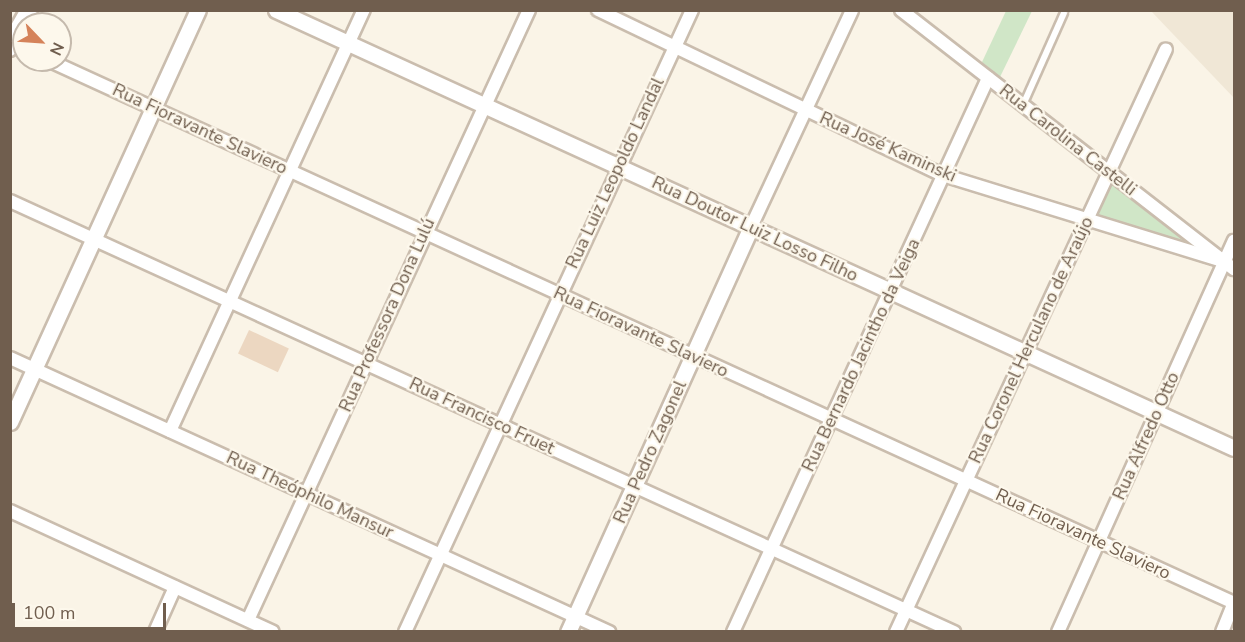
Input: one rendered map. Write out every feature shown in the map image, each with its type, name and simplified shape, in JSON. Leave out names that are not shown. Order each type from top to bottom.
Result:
[{"type":"street","points":[[10,422],[198,10]]},
{"type":"street","name":"Rua Doutor Luiz Losso Filho","points":[[276,10],[1234,448]]},
{"type":"street","points":[[170,431],[364,10]]},
{"type":"street","name":"Rua Professora Dona Lulú","points":[[248,620],[482,105],[530,10]]},
{"type":"street","name":"Rua José Kaminski","points":[[598,10],[943,175],[1230,266]]},
{"type":"street","name":"Rua Luiz Leopoldo Landal","points":[[405,632],[673,46],[692,10]]},
{"type":"street","name":"Rua Pedro Zagonel","points":[[568,632],[852,10]]},
{"type":"street","name":"Rua Carolina Castelli","points":[[901,10],[1230,266]]},
{"type":"street","name":"Rua Coronel Herculano de Araújo","points":[[896,632],[1166,49]]},
{"type":"street","name":"Rua Fioravante Slaviero","points":[[72,71],[1234,603]]},
{"type":"street","name":"Rua Bernardo Jacintho da Veiga","points":[[733,632],[988,78]]},
{"type":"street","name":"Rua Francisco Fruet","points":[[10,201],[954,632]]},
{"type":"street","name":"Rua Alfredo Otto","points":[[1058,632],[1157,413],[1230,266],[1234,241]]},
{"type":"street","name":"Rua Theóphilo Mansur","points":[[10,358],[609,632]]},
{"type":"street","points":[[10,512],[273,632]]},
{"type":"street","points":[[154,632],[175,587]]},
{"type":"street","points":[[1222,632],[1234,603]]},
{"type":"lane","points":[[1023,105],[1064,13]]},
{"type":"shaded area","points":[[1151,11],[1234,11],[1234,98]]},
{"type":"green space","points":[[1006,11],[1032,11],[1000,77],[982,62]]},
{"type":"green space","points":[[1110,181],[1198,248],[1095,216]]},
{"type":"building","points":[[249,330],[289,349],[278,372],[238,354]]}]
